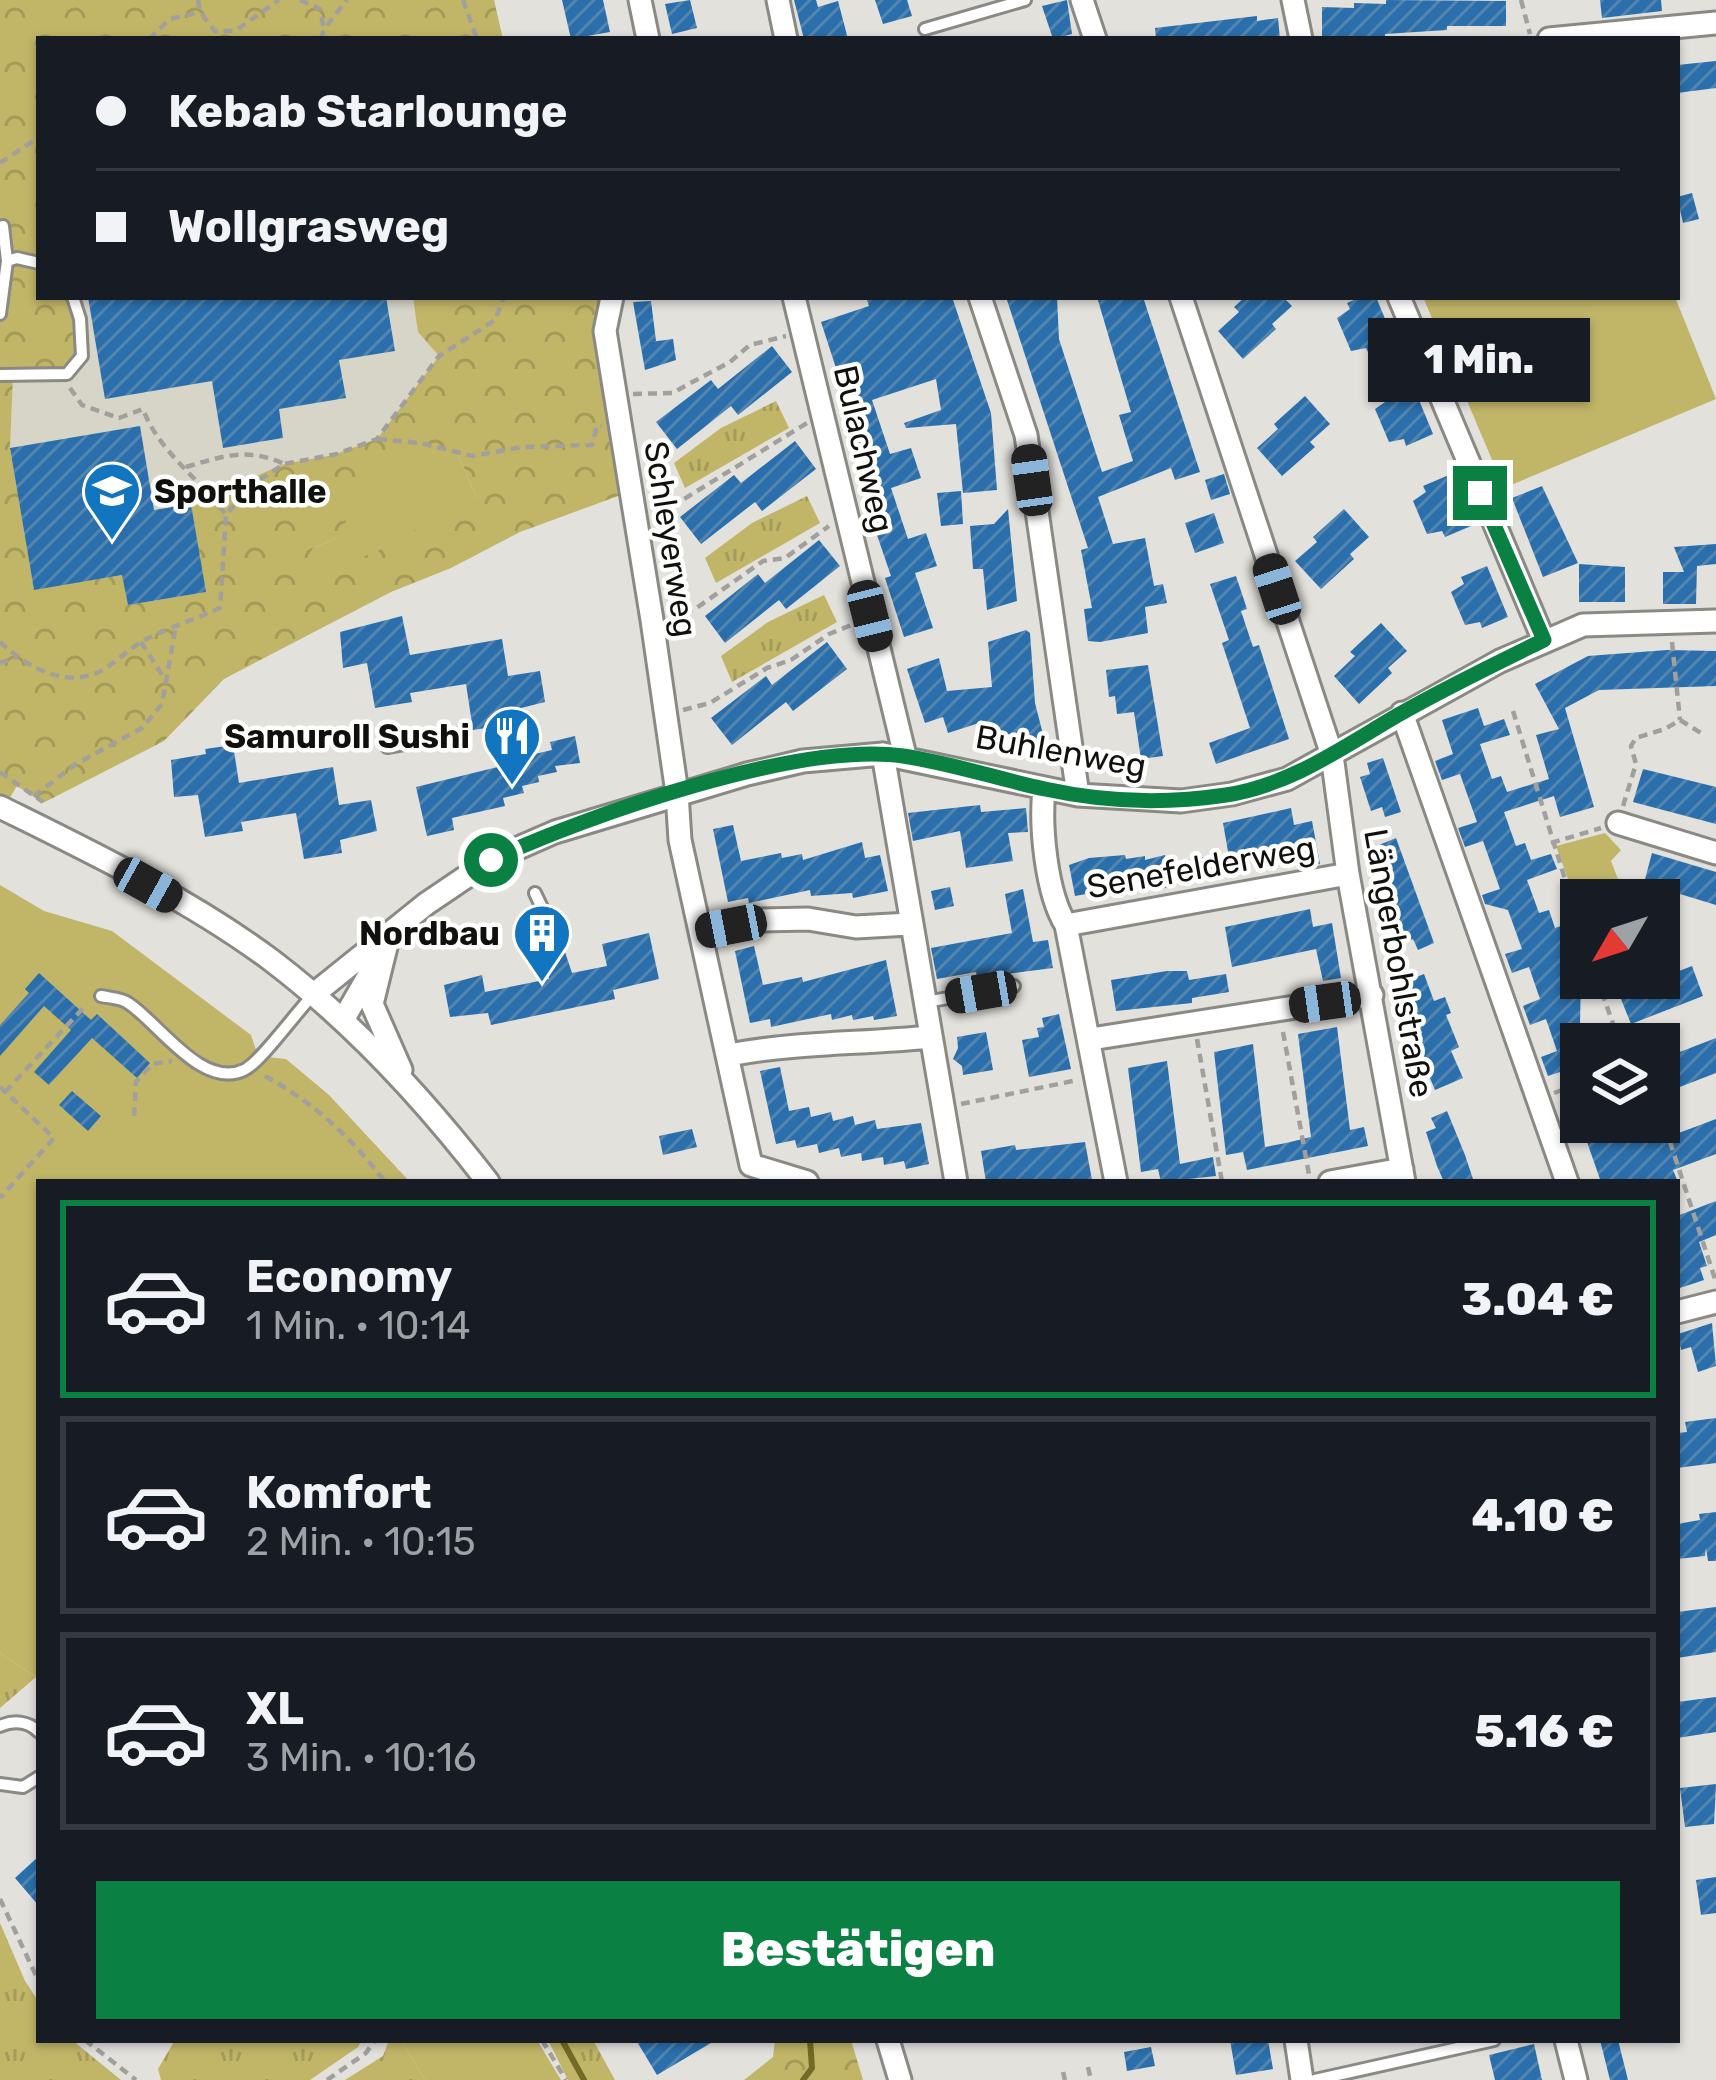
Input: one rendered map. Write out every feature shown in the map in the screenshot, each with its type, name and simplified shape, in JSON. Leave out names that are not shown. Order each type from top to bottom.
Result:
[{"type":"street","points":[[640,0],[647,36]]},
{"type":"street","points":[[778,0],[785,36]]},
{"type":"street","points":[[1082,0],[1094,36]]},
{"type":"street","points":[[1293,0],[1300,36]]},
{"type":"street","points":[[1580,36],[1716,23]]},
{"type":"street","name":"Schleyerweg","points":[[611,300],[605,331],[677,793],[680,840],[751,1165],[797,1179]]},
{"type":"street","name":"Bulachweg","points":[[795,300],[870,616],[894,755],[909,924],[956,1179]]},
{"type":"street","points":[[981,300],[1026,435],[1078,795]]},
{"type":"street","name":"Längerbohlstraße","points":[[1182,300],[1332,755],[1348,874],[1403,1175]]},
{"type":"street","points":[[1400,300],[1544,640]]},
{"type":"street","name":"Buhlenweg","points":[[314,994],[390,939],[426,904],[491,860],[555,832],[677,793],[803,761],[894,755],[1078,795],[1181,801],[1232,794],[1287,779],[1402,713],[1582,625],[1716,621]]},
{"type":"street","points":[[1402,713],[1567,1179]]},
{"type":"street","name":"Senefelderweg","points":[[1044,789],[1042,808],[1054,905],[1066,925],[1115,1179]]},
{"type":"street","points":[[0,806],[214,922],[314,994],[407,1083],[486,1179]]},
{"type":"street","points":[[1618,823],[1716,853]]},
{"type":"street","name":"Senefelderweg","points":[[1066,925],[1348,874]]},
{"type":"street","points":[[702,931],[760,920],[856,927],[909,924]]},
{"type":"street","points":[[390,939],[372,1004],[407,1083]]},
{"type":"street","name":"Buhlenweg","points":[[343,1020],[390,939]]},
{"type":"street","points":[[1091,1039],[1372,995]]},
{"type":"street","points":[[729,1055],[788,1044],[864,1044],[930,1036]]},
{"type":"street","points":[[1361,1179],[1403,1175]]},
{"type":"street","points":[[1680,1311],[1716,1302]]},
{"type":"street","points":[[889,2043],[900,2080]]},
{"type":"street","points":[[1296,2043],[1302,2080]]},
{"type":"street","points":[[1567,2043],[1576,2080]]},
{"type":"lane","points":[[925,28],[1025,0]]},
{"type":"lane","points":[[0,314],[7,261],[3,226]]},
{"type":"lane","points":[[7,261],[36,262]]},
{"type":"lane","points":[[0,375],[67,374],[82,356],[74,300]]},
{"type":"lane","points":[[387,747],[460,734]]},
{"type":"lane","points":[[535,893],[544,912]]},
{"type":"lane","points":[[926,1002],[1015,986]]},
{"type":"lane","points":[[101,996],[125,1000],[189,1057],[227,1074],[247,1070],[314,994]]},
{"type":"lane","points":[[0,1726],[12,1722],[36,1730]]},
{"type":"lane","points":[[0,1784],[23,1787],[36,1780]]},
{"type":"lane","points":[[1315,2080],[1481,2043]]},
{"type":"path","points":[[198,0],[200,12],[215,31],[235,31],[279,0]]},
{"type":"path","points":[[300,0],[320,9],[324,29]]},
{"type":"path","points":[[322,36],[346,0]]},
{"type":"path","points":[[463,0],[476,36]]},
{"type":"path","points":[[1521,0],[1531,36]]},
{"type":"path","points":[[152,36],[170,19],[200,12]]},
{"type":"path","points":[[0,163],[36,138]]},
{"type":"path","points":[[377,439],[439,356],[495,320],[503,300]]},
{"type":"path","points":[[615,397],[672,393],[730,362],[750,345],[802,332]]},
{"type":"path","points":[[67,374],[71,394],[82,405],[119,418],[143,410],[153,435],[226,514]]},
{"type":"path","points":[[663,509],[750,461],[821,414]]},
{"type":"path","points":[[0,642],[48,674],[72,678],[99,672],[141,642],[220,608],[226,514],[250,486],[284,464],[337,454],[377,439],[472,456],[522,447],[592,445],[598,427],[619,424]]},
{"type":"path","points":[[185,467],[259,452],[284,464]]},
{"type":"path","points":[[682,614],[763,562],[785,558],[821,529],[846,517]]},
{"type":"path","points":[[696,708],[870,616]]},
{"type":"path","points":[[1670,621],[1680,720]]},
{"type":"path","points":[[34,796],[76,764],[142,728],[162,704],[176,625]]},
{"type":"path","points":[[141,642],[166,680]]},
{"type":"path","points":[[0,663],[17,657]]},
{"type":"path","points":[[1513,711],[1563,879]]},
{"type":"path","points":[[1680,720],[1700,733]]},
{"type":"path","points":[[1551,843],[1618,823],[1636,764],[1631,746],[1636,738],[1680,720]]},
{"type":"path","points":[[0,1198],[55,1138],[3,1089],[82,1007],[101,996]]},
{"type":"path","points":[[1283,1030],[1309,1179]]},
{"type":"path","points":[[1198,1046],[1221,1179]]},
{"type":"path","points":[[134,1116],[136,1082],[152,1064],[189,1057]]},
{"type":"path","points":[[247,1070],[303,1097],[359,1147],[383,1179]]},
{"type":"path","points":[[944,1107],[1070,1081]]},
{"type":"path","points":[[1670,1143],[1716,1282]]},
{"type":"path","points":[[0,1899],[36,1976]]},
{"type":"path","points":[[89,2043],[136,2080]]},
{"type":"path","points":[[327,2080],[373,2043]]},
{"type":"path","points":[[544,2043],[566,2080]]},
{"type":"path","points":[[1088,2067],[1091,2080]]},
{"type":"shaded area","points":[[68,300],[414,300],[419,332],[439,356],[377,439],[333,455],[284,464],[206,592],[128,605],[123,576],[34,590],[10,448],[13,375]]},
{"type":"green space","points":[[0,0],[494,0],[502,36],[36,36],[36,300],[71,300],[82,356],[67,374],[13,376],[10,448],[34,589],[123,575],[128,605],[205,592],[191,504],[284,464],[333,455],[377,439],[439,356],[418,332],[413,300],[610,300],[629,492],[520,532],[391,592],[224,679],[164,741],[43,803],[17,786],[0,814]],"holes":[[[457,452],[476,496],[431,518],[312,549],[334,539]]]},
{"type":"green space","points":[[1424,300],[1676,300],[1716,399],[1504,488]]},
{"type":"green space","points":[[776,401],[789,428],[685,488],[674,463],[721,428]]},
{"type":"green space","points":[[400,441],[457,452],[476,496],[374,553],[302,576],[312,549],[334,539]]},
{"type":"green space","points":[[807,496],[820,523],[716,583],[705,558],[752,523]]},
{"type":"green space","points":[[824,595],[837,622],[732,682],[721,656],[768,622]]},
{"type":"green space","points":[[1605,833],[1621,850],[1611,861],[1618,879],[1568,879],[1556,846]]},
{"type":"green space","points":[[0,885],[44,911],[112,931],[251,1035],[258,1056],[286,1059],[329,1095],[407,1179],[36,1179],[36,1677],[0,1653]]},
{"type":"green space","points":[[0,1653],[36,1677],[0,1708]]},
{"type":"green space","points":[[0,1923],[36,1998],[36,2043],[76,2043],[121,2080],[0,2080]]},
{"type":"green space","points":[[173,2043],[360,2043],[310,2080],[161,2080],[158,2069]]},
{"type":"green space","points":[[388,2043],[403,2043],[425,2080],[345,2080],[383,2056]]},
{"type":"green space","points":[[403,2043],[539,2043],[561,2080],[425,2080]]},
{"type":"green space","points":[[550,2043],[595,2043],[615,2080],[568,2080]]},
{"type":"green space","points":[[775,2043],[852,2043],[863,2080],[744,2080],[773,2057]]},
{"type":"building","points":[[562,0],[603,0],[610,32],[570,36]]},
{"type":"building","points":[[690,0],[697,28],[672,34],[665,4]]},
{"type":"building","points":[[794,0],[816,0],[818,7],[838,1],[847,36],[803,36]]},
{"type":"building","points":[[875,0],[907,0],[912,16],[883,24]]},
{"type":"building","points":[[1067,0],[1072,34],[1052,36],[1042,6]]},
{"type":"building","points":[[1386,0],[1506,1],[1506,26],[1322,36],[1322,7],[1386,4]]},
{"type":"building","points":[[1600,0],[1661,0],[1662,11],[1602,18]]},
{"type":"building","points":[[1257,16],[1257,21],[1278,18],[1280,36],[1156,36],[1155,28]]},
{"type":"building","points":[[1716,61],[1716,88],[1680,93],[1680,65]]},
{"type":"building","points":[[1692,193],[1699,219],[1683,223],[1680,196]]},
{"type":"building","points":[[88,300],[386,300],[395,351],[339,360],[346,398],[279,409],[283,438],[223,448],[212,381],[105,399]]},
{"type":"building","points":[[867,300],[953,300],[991,413],[997,490],[963,493],[956,424],[906,428],[904,423],[941,410],[936,379],[872,400],[890,454],[911,448],[921,478],[891,488],[908,539],[926,533],[937,566],[915,573],[933,628],[904,637],[885,578],[891,576],[865,500],[872,498],[843,410],[849,408],[821,322],[869,306]]},
{"type":"building","points":[[1007,300],[1057,300],[1059,339],[1102,472],[1133,461],[1119,415],[1131,412],[1098,300],[1144,300],[1200,472],[1175,480],[1171,468],[1098,497],[1113,544],[1145,538],[1154,586],[1163,584],[1167,603],[1145,607],[1148,633],[1088,641],[1084,609],[1092,608],[1081,550],[1088,548]]},
{"type":"building","points":[[1242,300],[1286,300],[1292,306],[1272,324],[1276,329],[1243,359],[1218,331],[1239,312],[1234,307]]},
{"type":"building","points":[[1377,300],[1395,343],[1369,354],[1366,348],[1351,351],[1337,318],[1350,309],[1347,303]]},
{"type":"building","points":[[651,301],[656,341],[650,342],[673,339],[676,360],[645,370],[633,302]]},
{"type":"building","points":[[772,346],[792,372],[738,415],[731,406],[677,449],[656,422],[711,380],[718,389]]},
{"type":"building","points":[[1412,383],[1433,434],[1406,446],[1404,439],[1389,442],[1375,409],[1388,400],[1385,394]]},
{"type":"building","points":[[1305,396],[1330,424],[1310,442],[1315,447],[1282,476],[1257,448],[1278,429],[1274,424]]},
{"type":"building","name":"Sporthalle","points":[[140,426],[154,510],[191,504],[206,592],[128,605],[122,575],[34,590],[10,448]]},
{"type":"building","points":[[795,441],[816,469],[762,511],[755,502],[701,544],[680,517],[734,475],[741,483]]},
{"type":"building","points":[[1224,474],[1230,494],[1211,500],[1205,480]]},
{"type":"building","points":[[1449,475],[1471,526],[1445,537],[1442,531],[1427,534],[1413,501],[1426,492],[1423,486]]},
{"type":"building","points":[[1542,486],[1578,563],[1543,577],[1512,498]]},
{"type":"building","points":[[961,491],[963,524],[941,526],[937,493]]},
{"type":"building","points":[[1008,509],[1017,601],[987,610],[983,569],[973,569],[970,526],[994,524]]},
{"type":"building","points":[[1344,509],[1369,537],[1350,554],[1354,559],[1321,589],[1295,561]]},
{"type":"building","points":[[1214,513],[1224,543],[1195,553],[1185,523]]},
{"type":"building","points":[[819,540],[840,566],[786,609],[779,600],[725,643],[705,616],[758,574],[765,583]]},
{"type":"building","points":[[1716,544],[1716,564],[1697,566],[1696,604],[1663,604],[1663,572],[1684,572],[1674,547]]},
{"type":"building","points":[[1579,564],[1625,567],[1625,602],[1579,602]]},
{"type":"building","points":[[1487,566],[1508,617],[1482,628],[1480,622],[1465,625],[1451,592],[1464,584],[1461,577]]},
{"type":"building","points":[[1236,576],[1247,609],[1241,611],[1253,647],[1259,645],[1289,739],[1216,764],[1209,743],[1250,728],[1222,643],[1229,640],[1210,584]]},
{"type":"building","points":[[402,616],[410,655],[502,639],[508,676],[540,671],[545,702],[509,711],[511,724],[473,730],[466,684],[410,693],[412,702],[375,708],[367,663],[343,668],[340,632]]},
{"type":"building","points":[[1381,623],[1407,651],[1388,668],[1392,673],[1359,704],[1334,676],[1355,656],[1350,652]]},
{"type":"building","points":[[1026,630],[1046,746],[1011,751],[1009,734],[983,739],[979,723],[948,733],[943,717],[925,723],[907,669],[939,658],[947,691],[992,687],[988,642]]},
{"type":"building","points":[[827,642],[847,669],[793,711],[786,702],[732,745],[711,718],[766,676],[772,685]]},
{"type":"building","points":[[1716,651],[1716,686],[1599,690],[1565,708],[1594,807],[1560,817],[1554,796],[1504,812],[1516,846],[1525,843],[1531,860],[1551,854],[1557,869],[1527,880],[1539,913],[1549,910],[1555,928],[1560,926],[1560,999],[1581,999],[1580,1023],[1560,1023],[1560,1072],[1548,1076],[1541,1057],[1557,1051],[1546,1019],[1530,1025],[1523,1006],[1540,999],[1529,967],[1512,973],[1505,954],[1522,949],[1508,910],[1485,904],[1482,895],[1500,889],[1483,841],[1465,847],[1458,828],[1477,822],[1460,774],[1442,780],[1435,761],[1453,754],[1442,720],[1478,708],[1484,726],[1504,719],[1510,735],[1480,744],[1492,779],[1501,776],[1507,792],[1549,779],[1536,735],[1559,729],[1535,684],[1588,656]]},
{"type":"building","points":[[1148,665],[1163,756],[1141,759],[1134,712],[1117,714],[1115,696],[1109,697],[1106,670]]},
{"type":"building","points":[[575,736],[580,763],[555,766],[557,772],[522,786],[524,793],[503,798],[505,806],[452,818],[454,830],[427,836],[416,787],[514,763],[513,759],[552,750],[550,742]]},
{"type":"building","points":[[233,745],[239,783],[333,767],[339,805],[371,800],[377,831],[340,840],[342,853],[304,859],[296,813],[241,822],[243,831],[205,837],[198,795],[174,797],[171,760]]},
{"type":"building","points":[[1383,758],[1401,812],[1385,817],[1382,807],[1371,811],[1360,777],[1370,774],[1367,763]]},
{"type":"building","points":[[1643,769],[1716,787],[1716,824],[1633,802]]},
{"type":"building","points":[[980,805],[981,812],[1026,808],[1028,832],[1008,833],[1013,861],[966,868],[960,831],[913,841],[908,813]]},
{"type":"building","points":[[1291,808],[1294,825],[1312,821],[1320,864],[1302,867],[1298,847],[1230,863],[1223,823]]},
{"type":"building","points":[[733,825],[741,861],[781,853],[782,858],[802,854],[803,860],[862,842],[865,858],[880,855],[888,891],[853,898],[852,893],[811,896],[810,890],[749,903],[748,898],[728,902],[713,829]]},
{"type":"building","points":[[1396,838],[1434,943],[1418,950],[1413,939],[1404,943],[1375,860],[1384,856],[1379,845]]},
{"type":"building","points":[[1652,853],[1716,872],[1716,905],[1680,894],[1680,879],[1645,879]]},
{"type":"building","points":[[1221,854],[1225,873],[1169,882],[1170,887],[1151,891],[1150,887],[1131,890],[1131,886],[1075,896],[1069,865],[1125,855],[1126,859],[1145,856],[1145,860],[1165,855],[1166,864]]},
{"type":"building","points":[[950,887],[954,906],[935,910],[931,891]]},
{"type":"building","points":[[1023,889],[1033,942],[1048,940],[1053,968],[937,979],[931,948],[1012,933],[1005,894]]},
{"type":"building","points":[[1310,909],[1313,927],[1332,923],[1341,978],[1323,981],[1316,949],[1232,967],[1225,927]]},
{"type":"building","points":[[649,933],[659,979],[613,990],[615,999],[491,1025],[488,1013],[450,1017],[444,985],[482,975],[485,992],[549,979],[542,947],[562,943],[572,973],[607,966],[602,944]]},
{"type":"building","points":[[754,946],[763,985],[802,977],[803,982],[886,960],[897,1016],[853,1020],[852,1015],[832,1020],[831,1014],[771,1027],[770,1019],[750,1023],[735,951]]},
{"type":"building","points":[[1692,966],[1703,996],[1631,1023],[1621,999],[1680,999],[1680,971]]},
{"type":"building","points":[[1187,971],[1189,980],[1226,974],[1229,992],[1192,998],[1192,1003],[1116,1011],[1111,980]]},
{"type":"building","points":[[39,973],[91,1020],[97,1014],[150,1063],[137,1078],[92,1038],[49,1085],[34,1072],[71,1030],[44,1006],[0,1056],[0,1025],[29,993],[25,989]]},
{"type":"building","points":[[1424,974],[1434,1001],[1445,997],[1451,1013],[1446,1015],[1459,1047],[1451,1051],[1463,1078],[1435,1090],[1401,997],[1410,993],[1405,981]]},
{"type":"building","points":[[1059,1014],[1071,1069],[1029,1077],[1022,1040],[1039,1037],[1042,1018]]},
{"type":"building","points":[[1337,1027],[1350,1130],[1364,1127],[1368,1146],[1247,1170],[1243,1152],[1226,1155],[1214,1052],[1253,1044],[1265,1147],[1286,1143],[1311,1137],[1298,1034]]},
{"type":"building","points":[[986,1032],[993,1070],[963,1075],[962,1066],[953,1059],[957,1037]]},
{"type":"building","points":[[1716,1038],[1716,1073],[1680,1087],[1680,1052]]},
{"type":"building","points":[[1167,1061],[1180,1164],[1213,1157],[1216,1176],[1160,1179],[1158,1169],[1141,1172],[1128,1068]]},
{"type":"building","points":[[780,1067],[789,1111],[809,1107],[811,1117],[831,1112],[833,1121],[853,1116],[855,1125],[875,1120],[877,1129],[921,1123],[929,1164],[906,1169],[904,1161],[884,1165],[883,1157],[862,1161],[861,1153],[841,1157],[839,1148],[819,1153],[817,1144],[797,1148],[795,1140],[776,1144],[760,1071]]},
{"type":"building","points":[[72,1091],[101,1116],[88,1131],[59,1105]]},
{"type":"building","points":[[1447,1111],[1473,1179],[1443,1179],[1426,1132],[1436,1128],[1431,1118]]},
{"type":"building","points":[[1716,1119],[1716,1154],[1673,1170],[1677,1179],[1600,1179],[1587,1143],[1680,1143],[1680,1132]]},
{"type":"building","points":[[692,1129],[697,1147],[663,1155],[659,1136]]},
{"type":"building","points":[[1085,1142],[1092,1179],[986,1179],[981,1151],[1015,1145],[1016,1150]]},
{"type":"building","points":[[1716,1201],[1716,1235],[1699,1242],[1707,1266],[1700,1268],[1704,1280],[1680,1288],[1680,1215]]},
{"type":"building","points":[[1712,1323],[1716,1366],[1698,1372],[1691,1347],[1681,1350],[1680,1333]]},
{"type":"building","points":[[1716,1418],[1716,1463],[1680,1468],[1680,1433],[1687,1432],[1685,1422]]},
{"type":"building","points":[[1716,1512],[1716,1561],[1708,1561],[1706,1548],[1705,1556],[1680,1559],[1680,1523],[1700,1520],[1699,1514]]},
{"type":"building","points":[[1716,1607],[1716,1652],[1680,1658],[1680,1612]]},
{"type":"building","points":[[1716,1697],[1716,1732],[1680,1738],[1680,1702]]},
{"type":"building","points":[[1716,1784],[1714,1824],[1685,1827],[1680,1788]]},
{"type":"building","points":[[36,1859],[36,1902],[15,1878]]},
{"type":"building","points":[[1716,1877],[1716,1913],[1701,1915],[1696,1880]]},
{"type":"building","points":[[638,2043],[711,2043],[657,2075]]},
{"type":"building","points":[[1231,2043],[1269,2043],[1273,2069],[1236,2075]]},
{"type":"building","points":[[1601,2043],[1619,2043],[1628,2080],[1610,2080]]},
{"type":"building","points":[[1534,2044],[1542,2080],[1495,2080],[1489,2055]]},
{"type":"building","points":[[1151,2047],[1155,2066],[1127,2071],[1124,2052]]},
{"type":"waterway","points":[[564,2043],[584,2080]]},
{"type":"waterway","points":[[803,2080],[812,2068],[810,2043]]},
{"type":"place","name":"Sporthalle","points":[[112,542]]},
{"type":"place","name":"Samuroll Sushi","points":[[512,787]]},
{"type":"place","name":"Nordbau","points":[[542,984]]},
{"type":"route","points":[[491,860],[555,832],[677,793],[803,761],[843,756],[904,756],[1044,789],[1150,801],[1232,794],[1287,779],[1544,640],[1480,493]]}]
